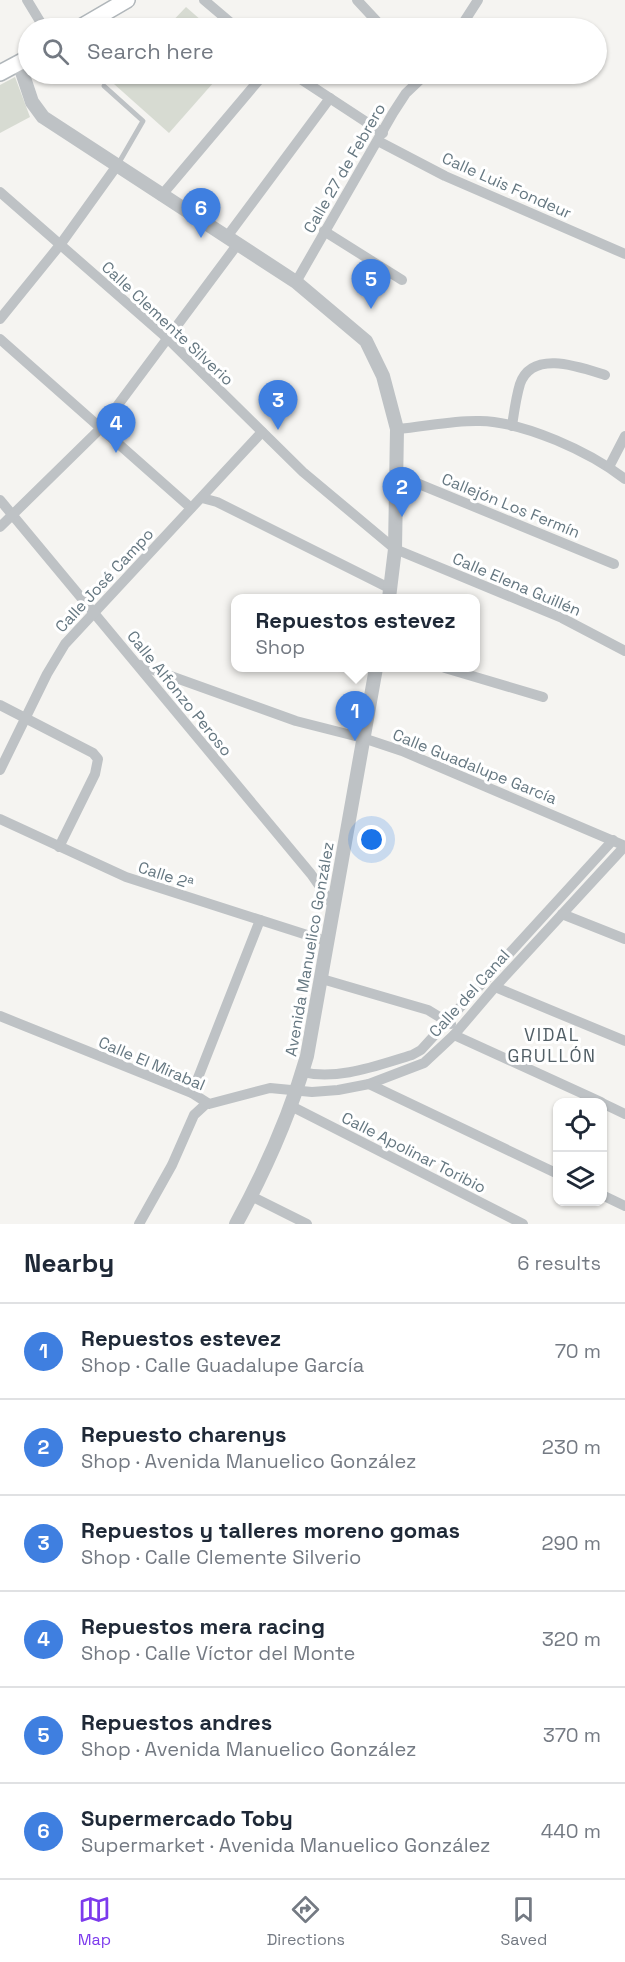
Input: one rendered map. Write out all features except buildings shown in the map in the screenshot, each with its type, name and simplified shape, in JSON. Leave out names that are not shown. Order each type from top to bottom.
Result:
[{"type":"main road","points":[[96,18],[127,0]]},
{"type":"main road","points":[[0,74],[18,64]]},
{"type":"street","points":[[27,0],[38,18]]},
{"type":"street","points":[[205,0],[226,18]]},
{"type":"street","points":[[357,0],[374,18]]},
{"type":"street","points":[[466,18],[478,0]]},
{"type":"street","points":[[30,84],[38,112],[116,167],[296,282],[366,341],[383,376],[397,429],[395,549],[390,594],[217,502],[202,498]]},
{"type":"street","points":[[161,196],[256,84]]},
{"type":"street","name":"Calle Luis Fondeur","points":[[308,84],[381,137],[445,176],[625,254]]},
{"type":"street","name":"Calle 27 de Febrero","points":[[296,282],[406,93],[415,84]]},
{"type":"street","points":[[0,526],[100,429],[167,338],[330,98]]},
{"type":"street","points":[[0,319],[60,245],[116,167]]},
{"type":"street","name":"Calle Clemente Silverio","points":[[0,192],[167,338],[303,472],[395,549]]},
{"type":"street","points":[[324,231],[402,280]]},
{"type":"street","points":[[0,339],[191,508]]},
{"type":"street","points":[[512,426],[520,382],[536,366],[553,363],[573,365],[605,375]]},
{"type":"street","points":[[397,429],[480,421],[512,426],[576,448],[609,466],[625,479]]},
{"type":"street","name":"Calle José Campo","points":[[0,770],[64,644],[262,432]]},
{"type":"street","points":[[609,466],[625,436]]},
{"type":"street","name":"Callejón Los Fermín","points":[[397,475],[614,564]]},
{"type":"street","name":"Calle Alfonzo Peroso","points":[[0,500],[140,665],[311,874],[334,907]]},
{"type":"street","name":"Calle Elena Guillén","points":[[395,549],[562,618],[625,651]]},
{"type":"street","name":"Calle Guadalupe García","points":[[140,665],[296,721],[363,738],[408,754],[625,846]]},
{"type":"street","name":"Avenida Manuelico González","points":[[236,1224],[291,1106],[302,1072],[329,942],[375,672]]},
{"type":"street","points":[[459,672],[543,697]]},
{"type":"street","points":[[0,705],[93,753],[98,759],[96,774],[59,847]]},
{"type":"street","name":"Calle 2ª","points":[[0,819],[126,877],[329,942]]},
{"type":"street","points":[[302,1072],[317,1076],[341,1074],[412,1055],[421,1050],[613,840]]},
{"type":"street","name":"Calle del Canal","points":[[297,1091],[329,1091],[369,1084],[415,1068],[456,1033],[495,987],[625,846]]},
{"type":"street","points":[[562,914],[625,939]]},
{"type":"street","points":[[192,1093],[260,920]]},
{"type":"street","points":[[322,979],[428,1010],[446,1020],[456,1033],[592,1098]]},
{"type":"street","points":[[495,987],[625,1041]]},
{"type":"street","name":"Calle El Mirabal","points":[[0,1016],[192,1093],[207,1103],[270,1088],[297,1091]]},
{"type":"street","points":[[369,1084],[553,1172]]},
{"type":"street","points":[[140,1224],[172,1165],[194,1115],[207,1103]]},
{"type":"street","points":[[607,1105],[625,1114]]},
{"type":"street","name":"Calle Apolinar Toribio","points":[[291,1106],[523,1224]]},
{"type":"street","points":[[251,1196],[307,1224]]},
{"type":"street","points":[[607,1197],[625,1206]]},
{"type":"lane","points":[[104,86],[143,121],[116,167]]},
{"type":"shaded area","points":[[186,7],[199,18],[176,18]]},
{"type":"shaded area","points":[[15,77],[30,117],[0,133],[0,85]]},
{"type":"shaded area","points":[[114,84],[212,84],[169,133]]},
{"type":"place","name":"Supermercado Toby","points":[[201,238]]},
{"type":"place","name":"Repuestos andres","points":[[371,309]]},
{"type":"place","name":"Repuestos y talleres moreno gomas","points":[[278,430]]},
{"type":"place","name":"Repuestos mera racing","points":[[116,453]]},
{"type":"place","name":"Repuesto charenys","points":[[402,517]]},
{"type":"place","name":"Repuestos estevez","points":[[355,741]]},
{"type":"district","name":"VIDAL GRULLÓN","points":[[552,1045]]}]
